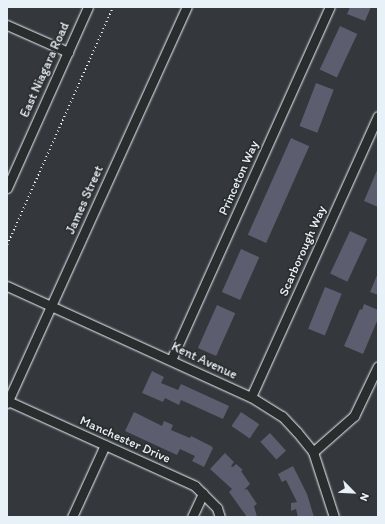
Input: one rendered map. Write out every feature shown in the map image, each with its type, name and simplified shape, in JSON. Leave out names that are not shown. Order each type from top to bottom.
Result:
[{"type":"street","name":"East Niagara Road","points":[[7,188],[88,7]]},
{"type":"street","name":"James Street","points":[[7,402],[187,7]]},
{"type":"street","name":"Princeton Way","points":[[171,360],[330,7]]},
{"type":"street","points":[[7,25],[68,52]]},
{"type":"street","name":"Scarborough Way","points":[[251,396],[378,116]]},
{"type":"street","name":"Kent Avenue","points":[[7,286],[251,396],[282,416],[313,452],[334,517]]},
{"type":"street","points":[[313,452],[354,416],[378,366]]},
{"type":"street","name":"Manchester Drive","points":[[7,402],[195,486],[217,508],[220,517]]},
{"type":"street","points":[[72,517],[105,445]]},
{"type":"street","points":[[192,517],[203,493]]},
{"type":"path","points":[[7,245],[113,7]]},
{"type":"building","points":[[350,7],[371,7],[365,21],[347,14]]},
{"type":"building","points":[[340,26],[357,34],[337,78],[320,70]]},
{"type":"building","points":[[316,83],[334,90],[317,133],[300,126]]},
{"type":"building","points":[[291,138],[309,146],[266,243],[248,235]]},
{"type":"building","points":[[378,168],[378,207],[364,201]]},
{"type":"building","points":[[350,231],[367,239],[347,282],[330,274]]},
{"type":"building","points":[[241,249],[259,257],[240,300],[222,292]]},
{"type":"building","points":[[378,273],[378,295],[370,292]]},
{"type":"building","points":[[325,287],[342,294],[325,335],[308,329]]},
{"type":"building","points":[[364,304],[378,310],[378,319],[363,354],[344,346],[360,309],[362,310]]},
{"type":"building","points":[[217,305],[235,313],[216,356],[198,348]]},
{"type":"building","points":[[152,371],[164,377],[161,383],[178,390],[181,384],[229,406],[223,419],[181,400],[179,405],[165,398],[163,402],[142,393]]},
{"type":"building","points":[[134,412],[162,426],[164,421],[173,425],[171,430],[190,438],[191,436],[211,446],[213,448],[204,467],[192,461],[195,456],[180,449],[177,455],[125,431]]},
{"type":"building","points":[[241,412],[259,424],[250,438],[231,426]]},
{"type":"building","points":[[270,433],[286,451],[276,460],[260,442]]},
{"type":"building","points":[[225,453],[234,462],[231,466],[233,467],[236,464],[243,470],[241,471],[250,484],[244,490],[247,489],[257,504],[254,506],[257,517],[247,517],[229,492],[232,489],[210,469]]},
{"type":"building","points":[[293,466],[307,494],[314,517],[298,517],[296,509],[291,511],[291,503],[297,502],[286,480],[282,482],[278,474]]}]
